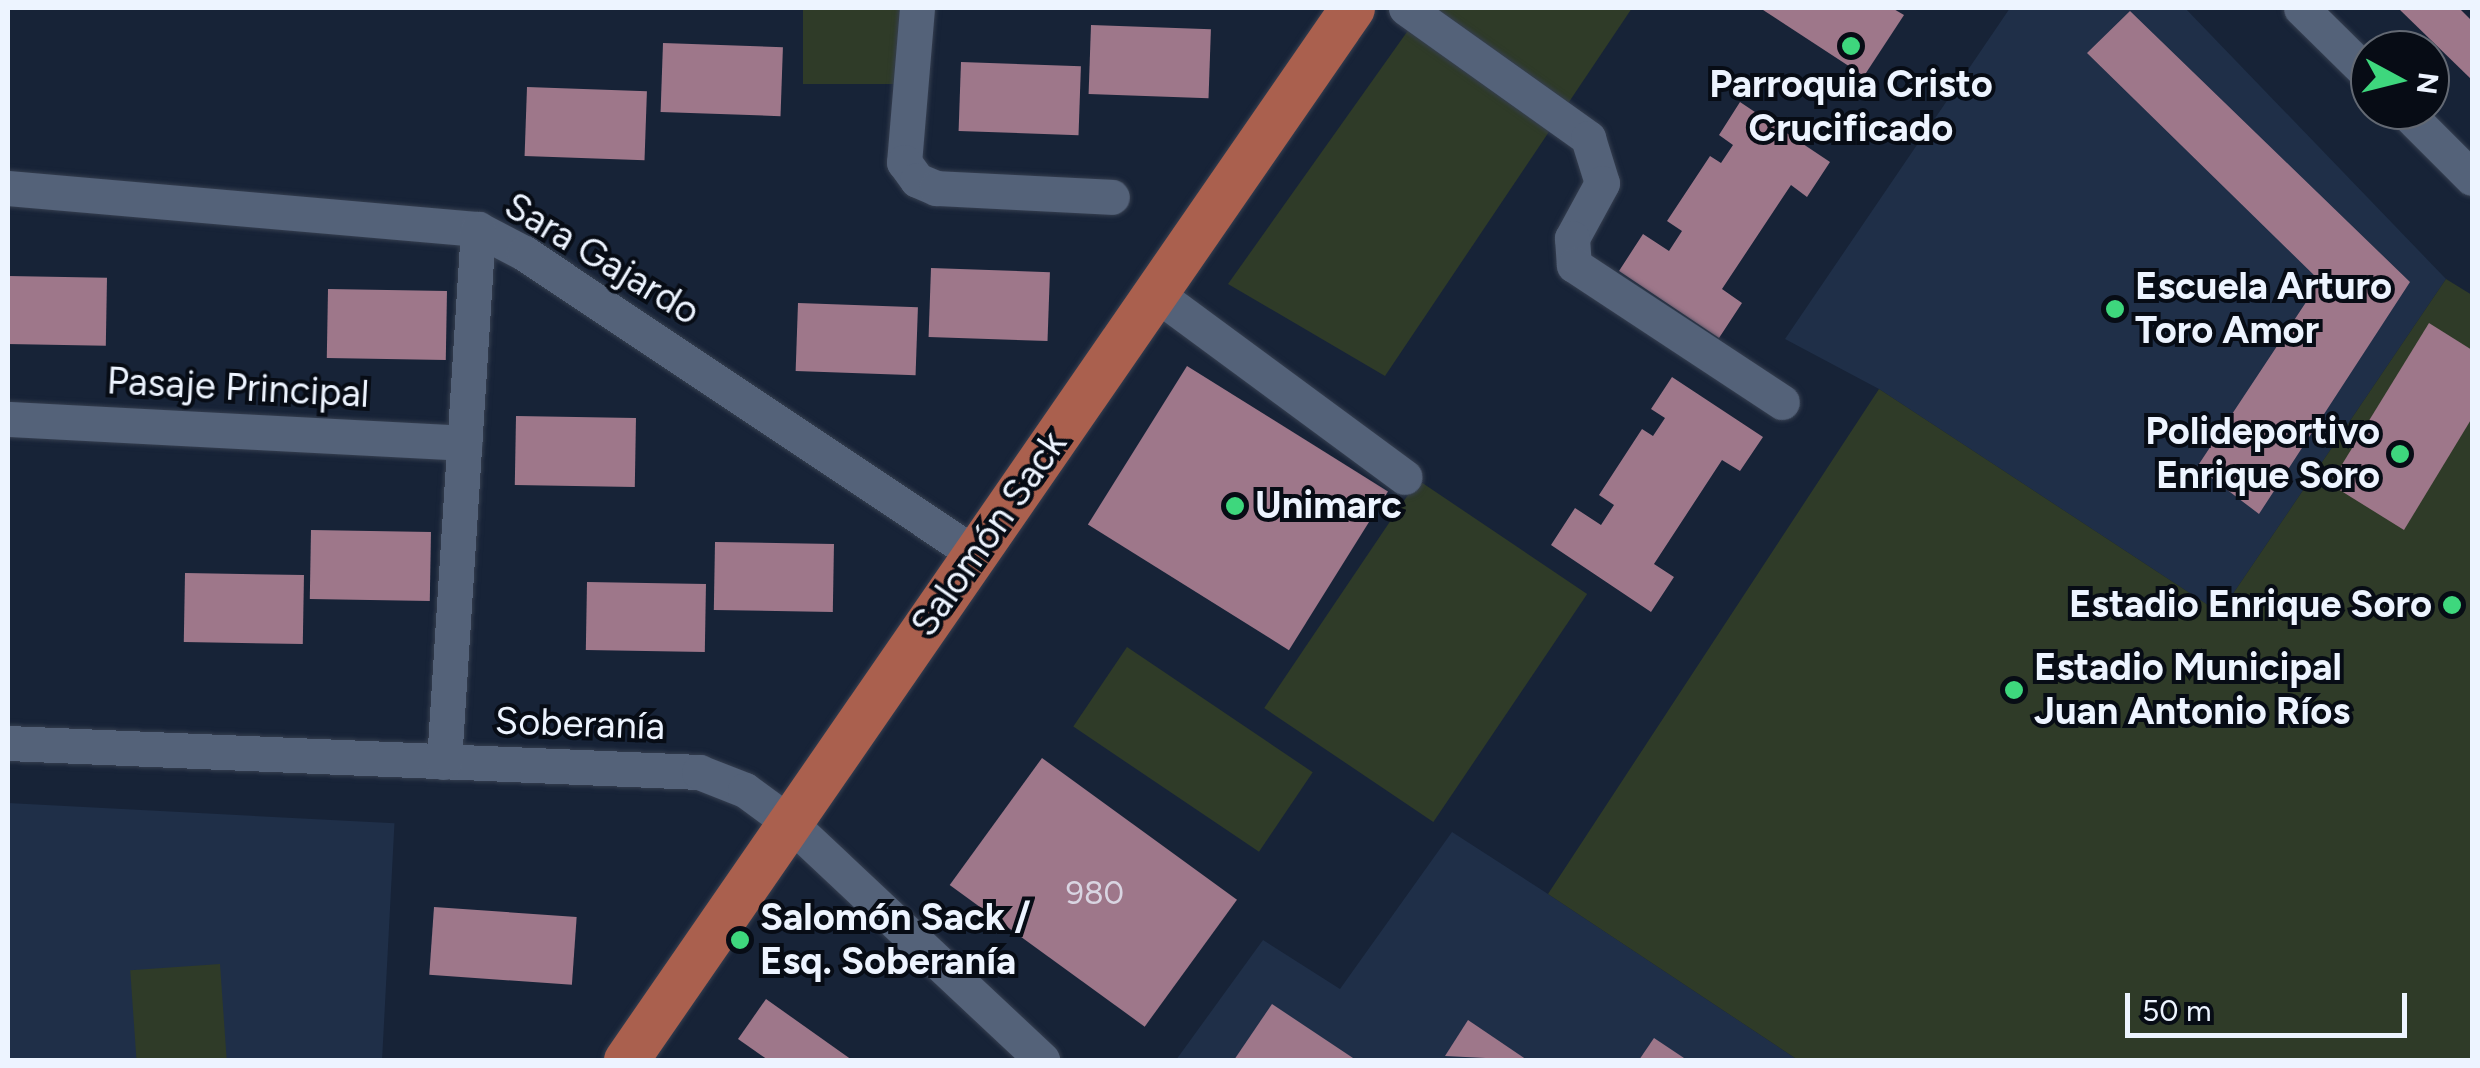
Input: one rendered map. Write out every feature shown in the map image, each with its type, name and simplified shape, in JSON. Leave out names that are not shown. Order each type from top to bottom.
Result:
[{"type":"main road","name":"Salomón Sack","points":[[626,1060],[1352,8]]},
{"type":"street","points":[[918,8],[904,162],[917,180],[936,188],[1112,196]]},
{"type":"street","points":[[1406,8],[1588,138],[1602,184],[1572,238],[1574,265],[1782,402]]},
{"type":"street","points":[[2301,8],[2350,56]]},
{"type":"street","points":[[2424,130],[2472,178]]},
{"type":"street","name":"Sara Gajardo","points":[[8,188],[478,230],[524,252],[975,554]]},
{"type":"street","points":[[444,762],[478,230]]},
{"type":"street","points":[[1154,293],[1405,477]]},
{"type":"street","name":"Pasaje Principal","points":[[8,419],[464,442]]},
{"type":"street","name":"Soberanía","points":[[8,743],[700,772],[745,790],[790,823],[1042,1060]]},
{"type":"shaded area","name":"Escuela Arturo Toro Amor","points":[[2010,8],[2185,8],[2446,279],[2220,613],[1879,389],[1785,339]]},
{"type":"shaded area","points":[[8,803],[394,823],[382,1060],[8,1060]]},
{"type":"shaded area","points":[[1452,832],[1798,1060],[1176,1060],[1263,940],[1340,989]]},
{"type":"green space","points":[[803,8],[900,8],[900,84],[803,84]]},
{"type":"green space","points":[[1424,8],[1632,8],[1385,376],[1228,284]]},
{"type":"green space","name":"Estadio Municipal Juan Antonio Ríos","points":[[2446,279],[2472,295],[2472,1060],[1798,1060],[1548,894],[1879,389],[2220,613]]},
{"type":"green space","points":[[1418,480],[1587,594],[1433,822],[1264,708]]},
{"type":"green space","points":[[1127,647],[1313,772],[1259,852],[1073,727]]},
{"type":"green space","points":[[220,964],[227,1060],[136,1060],[130,970]]},
{"type":"building","name":"Parroquia Cristo Crucificado","points":[[1760,8],[1892,8],[1904,15],[1864,76]]},
{"type":"building","points":[[2398,8],[2459,8],[2472,21],[2472,80],[2450,59],[2450,30],[2421,30]]},
{"type":"building","points":[[2130,11],[2410,282],[2259,514],[2197,467],[2320,281],[2087,53]]},
{"type":"building","points":[[1091,25],[1211,29],[1209,98],[1089,94]]},
{"type":"building","points":[[663,43],[783,47],[781,116],[661,112]]},
{"type":"building","points":[[961,62],[1081,66],[1079,135],[959,131]]},
{"type":"building","points":[[527,87],[647,91],[645,160],[525,156]]},
{"type":"building","points":[[1740,102],[1830,162],[1807,197],[1791,185],[1722,289],[1742,303],[1719,338],[1619,271],[1643,234],[1669,251],[1682,231],[1667,221],[1710,156],[1721,163],[1733,145],[1719,135]]},
{"type":"building","points":[[931,268],[1050,272],[1048,341],[929,337]]},
{"type":"building","points":[[8,276],[107,278],[106,346],[8,344]]},
{"type":"building","points":[[328,289],[447,291],[446,360],[327,358]]},
{"type":"building","points":[[798,303],[918,307],[916,375],[796,371]]},
{"type":"building","points":[[2429,323],[2472,350],[2472,418],[2404,530],[2330,484]]},
{"type":"building","name":"Unimarc","points":[[1187,366],[1388,492],[1289,650],[1088,525]]},
{"type":"building","points":[[1672,377],[1763,437],[1740,471],[1722,460],[1654,564],[1674,577],[1651,612],[1551,545],[1575,508],[1601,525],[1614,505],[1599,495],[1642,429],[1653,436],[1665,418],[1651,409]]},
{"type":"building","points":[[516,416],[636,418],[635,487],[515,485]]},
{"type":"building","points":[[311,530],[431,532],[430,601],[310,599]]},
{"type":"building","points":[[715,542],[834,544],[833,612],[714,610]]},
{"type":"building","points":[[185,573],[304,575],[303,644],[184,642]]},
{"type":"building","points":[[587,582],[706,584],[705,652],[586,650]]},
{"type":"building","points":[[1042,758],[1237,900],[1145,1027],[950,885]]},
{"type":"building","points":[[434,907],[577,917],[572,985],[429,975]]},
{"type":"building","points":[[766,999],[852,1060],[768,1060],[738,1039]]},
{"type":"building","points":[[1272,1004],[1356,1060],[1234,1060]]},
{"type":"building","points":[[1468,1020],[1527,1060],[1445,1056]]},
{"type":"building","points":[[1654,1038],[1687,1060],[1639,1060]]},
{"type":"place","name":"Parroquia Cristo Crucificado","points":[[1851,46]]},
{"type":"place","name":"Escuela Arturo Toro Amor","points":[[2115,309]]},
{"type":"place","name":"Polideportivo Enrique Soro","points":[[2400,454]]},
{"type":"place","name":"Unimarc","points":[[1235,506]]},
{"type":"place","name":"Estadio Enrique Soro","points":[[2452,605]]},
{"type":"place","name":"Estadio Municipal Juan Antonio Ríos","points":[[2014,690]]},
{"type":"place","name":"Salomón Sack / Esq. Soberanía","points":[[740,940]]}]
